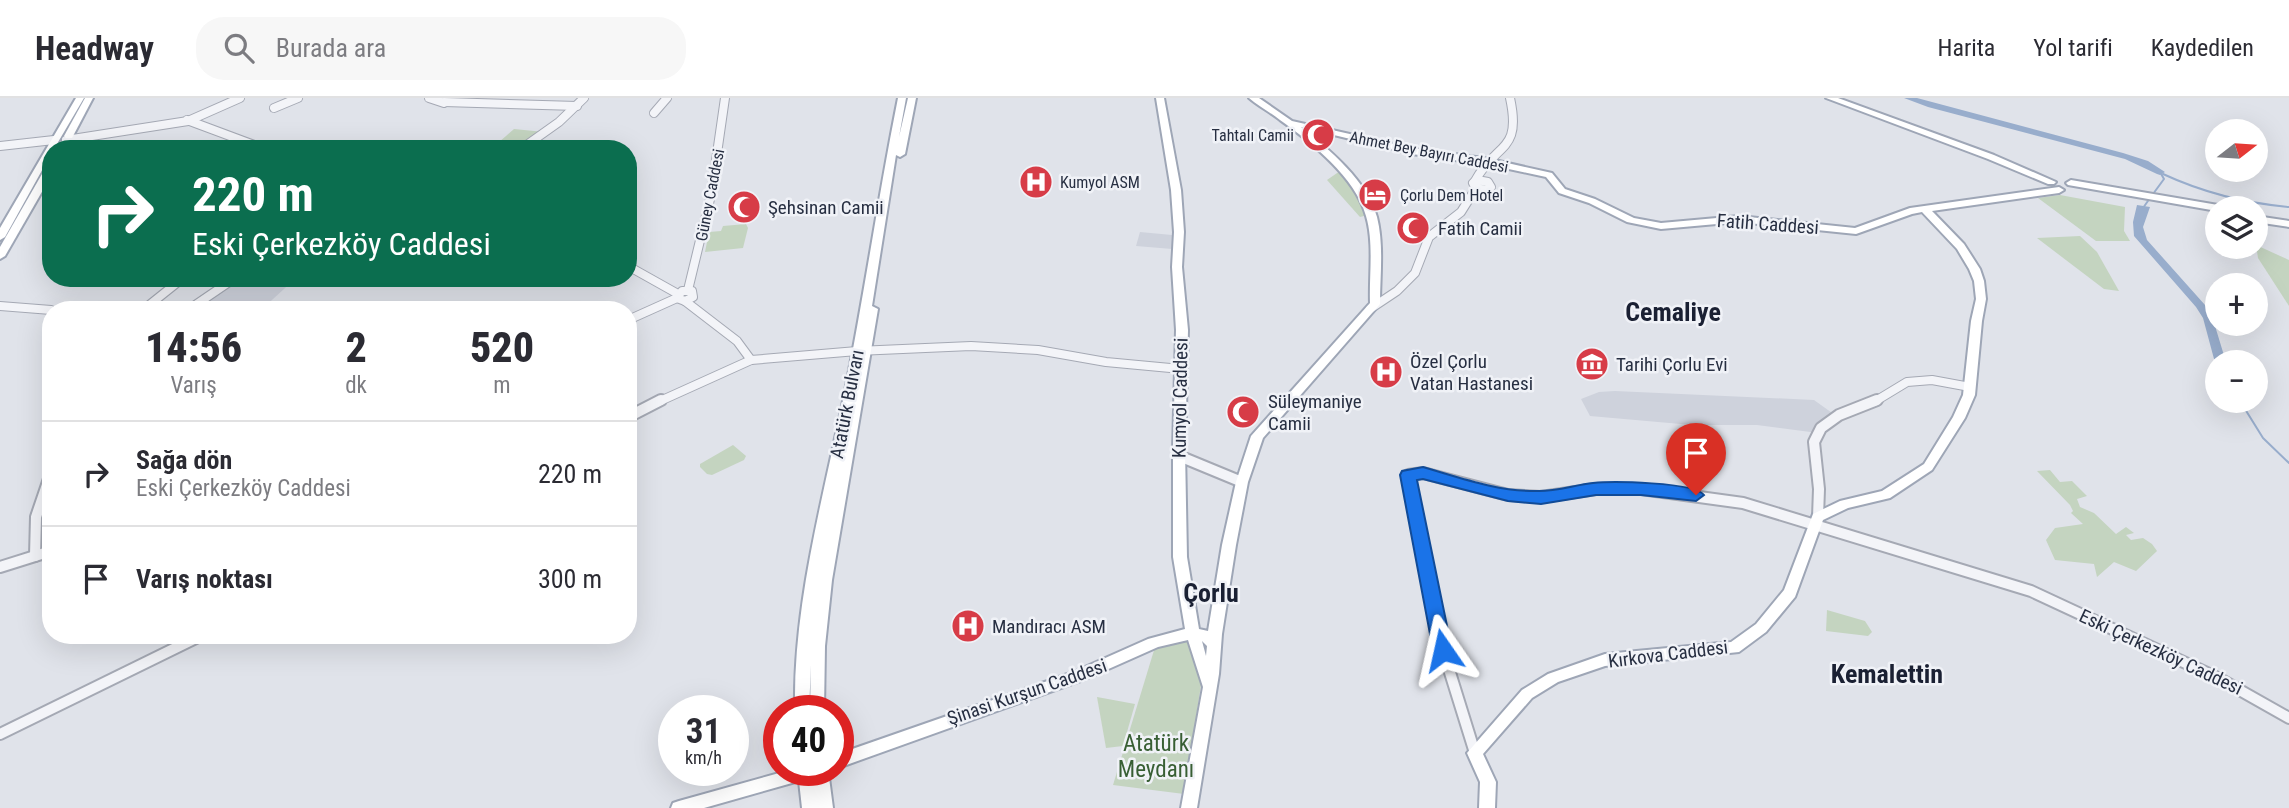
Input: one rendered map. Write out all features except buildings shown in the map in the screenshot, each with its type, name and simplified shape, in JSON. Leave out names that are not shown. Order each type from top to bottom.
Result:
[{"type":"main road","points":[[60,140],[80,98]]},
{"type":"main road","points":[[61,140],[89,98]]},
{"type":"main road","name":"Atatürk Bulvarı","points":[[817,695],[818,646],[825,580],[895,158],[902,98]]},
{"type":"main road","name":"Atatürk Bulvarı","points":[[895,158],[912,98]]},
{"type":"main road","name":"Kumyol Caddesi","points":[[1160,98],[1176,190],[1181,369],[1180,556],[1193,632],[1207,679],[1208,697],[1189,808]]},
{"type":"main road","points":[[1208,697],[1213,643],[1242,482],[1257,436],[1375,304],[1372,216],[1357,184],[1290,122],[1253,98]]},
{"type":"main road","points":[[1830,98],[1991,157],[2054,186],[2088,194],[2120,196]]},
{"type":"main road","name":"Ahmet Bey Bayırı Caddesi","points":[[1290,122],[1412,151],[1549,175],[1562,191]]},
{"type":"main road","points":[[0,237],[42,170]]},
{"type":"main road","points":[[0,256],[42,183]]},
{"type":"main road","points":[[2054,186],[2205,208]]},
{"type":"main road","name":"Fatih Caddesi","points":[[1929,208],[2054,186]]},
{"type":"main road","name":"Fatih Caddesi","points":[[1562,191],[1592,201],[1631,220],[1661,226],[1739,219],[1856,231],[1910,211],[2054,186]]},
{"type":"main road","points":[[2072,187],[2088,194]]},
{"type":"main road","points":[[1816,521],[1845,504],[1886,495],[1928,467],[1959,418],[1970,387],[1977,331],[1975,321],[1982,295],[1974,265],[1929,208]]},
{"type":"main road","points":[[2268,218],[2289,222]]},
{"type":"main road","name":"Atatürk Bulvarı","points":[[802,695],[812,579],[862,351]]},
{"type":"main road","name":"Kırkova Caddesi","points":[[1475,753],[1527,694],[1553,678],[1605,660],[1734,648],[1761,628],[1790,593],[1816,521]]},
{"type":"main road","name":"Şinasi Kurşun Caddesi","points":[[854,755],[1083,674],[1172,637],[1216,627]]},
{"type":"main road","points":[[1193,632],[1209,636],[1213,643]]},
{"type":"main road","points":[[1475,753],[1488,782],[1487,808]]},
{"type":"main road","points":[[679,808],[763,784]]},
{"type":"main road","points":[[810,808],[811,786]]},
{"type":"main road","points":[[817,786],[825,808]]},
{"type":"street","points":[[186,119],[229,98]]},
{"type":"street","points":[[66,140],[186,119],[240,98]]},
{"type":"street","points":[[274,108],[298,98]]},
{"type":"street","points":[[429,98],[444,102],[577,106]]},
{"type":"street","points":[[533,140],[584,98]]},
{"type":"street","points":[[654,113],[667,98]]},
{"type":"street","name":"Güney Caddesi","points":[[680,297],[688,290],[699,255],[723,123],[725,98]]},
{"type":"street","points":[[1370,309],[1397,291],[1415,273],[1422,260],[1424,244],[1461,212],[1486,166],[1504,148],[1514,131],[1515,117],[1510,98]]},
{"type":"street","points":[[186,119],[241,140]]},
{"type":"street","points":[[0,146],[42,142]]},
{"type":"street","points":[[1474,187],[1486,181],[1486,166]]},
{"type":"street","points":[[637,271],[680,297],[737,341],[751,360]]},
{"type":"street","points":[[154,301],[172,287]]},
{"type":"street","points":[[201,301],[222,287]]},
{"type":"street","points":[[637,316],[680,297]]},
{"type":"street","points":[[0,306],[42,309]]},
{"type":"street","points":[[637,413],[688,387],[751,360],[971,346],[1038,351],[1106,362],[1181,369]]},
{"type":"street","name":"Kırkova Caddesi","points":[[1816,521],[1819,489],[1814,442],[1821,428],[1839,415],[1871,404],[1907,382],[1918,379],[1970,387]]},
{"type":"street","points":[[1179,456],[1242,482]]},
{"type":"street","points":[[1475,753],[1443,650],[1408,475],[1423,473],[1475,489],[1541,498],[1596,489],[1641,489],[1696,495],[1744,503],[1816,521]]},
{"type":"street","points":[[35,556],[36,517],[42,499]]},
{"type":"street","name":"Eski Çerkezköy Caddesi","points":[[1816,521],[2031,591],[2220,679],[2289,718]]},
{"type":"street","points":[[0,567],[42,554]]},
{"type":"street","points":[[0,734],[184,644]]},
{"type":"shaded area","points":[[1140,232],[1172,235],[1172,249],[1136,246]]},
{"type":"shaded area","points":[[229,287],[286,287],[271,301],[209,301]]},
{"type":"shaded area","points":[[1599,392],[1814,400],[1835,415],[1818,433],[1757,425],[1692,425],[1590,416],[1581,399]]},
{"type":"green space","points":[[514,129],[544,132],[532,140],[501,140]]},
{"type":"green space","points":[[1340,171],[1353,184],[1368,215],[1360,217],[1327,180]]},
{"type":"green space","points":[[2060,195],[2125,207],[2124,231],[2130,241],[2096,241],[2038,198]]},
{"type":"green space","points":[[746,224],[748,228],[743,248],[705,252],[709,232],[721,231],[723,226]]},
{"type":"green space","points":[[2080,236],[2097,252],[2119,291],[2104,289],[2037,238]]},
{"type":"green space","points":[[2268,250],[2289,260],[2289,306],[2268,273],[2259,259],[2268,259]]},
{"type":"green space","points":[[733,445],[746,456],[744,460],[712,475],[700,467],[700,464]]},
{"type":"green space","points":[[2050,470],[2060,482],[2072,481],[2087,496],[2077,499],[2080,507],[2094,513],[2116,534],[2126,527],[2134,533],[2126,535],[2131,540],[2143,538],[2157,551],[2136,571],[2114,562],[2097,577],[2094,564],[2055,560],[2046,540],[2055,528],[2083,524],[2071,513],[2073,511],[2070,505],[2037,471]]},
{"type":"green space","points":[[1827,610],[1865,621],[1872,632],[1868,636],[1826,631]]},
{"type":"green space","name":"Atatürk Meydanı","points":[[1189,637],[1201,685],[1184,794],[1113,785],[1155,647]]},
{"type":"green space","points":[[1097,697],[1135,704],[1123,746],[1106,748]]},
{"type":"water","points":[[2137,205],[2150,207],[2143,227],[2147,240],[2205,305],[2205,325],[2196,307],[2134,236],[2133,222]]},
{"type":"water","points":[[2208,336],[2218,336],[2222,350],[2212,350]]},
{"type":"waterway","points":[[1908,98],[2128,157],[2160,172]]},
{"type":"waterway","points":[[2153,194],[2164,179],[2160,172]]},
{"type":"waterway","points":[[2163,174],[2224,196],[2289,207]]},
{"type":"waterway","points":[[2143,208],[2150,198]]},
{"type":"waterway","points":[[2247,413],[2263,438],[2289,463]]},
{"type":"place","name":"Tahtalı Camii","points":[[1318,135]]},
{"type":"place","name":"Kumyol ASM","points":[[1036,182]]},
{"type":"place","name":"Çorlu Dem Hotel","points":[[1375,195]]},
{"type":"place","name":"Şehsinan Camii","points":[[744,207]]},
{"type":"place","name":"Fatih Camii","points":[[1413,228]]},
{"type":"place","name":"Tarihi Çorlu Evi","points":[[1592,364]]},
{"type":"place","name":"Özel Çorlu Vatan Hastanesi","points":[[1386,372]]},
{"type":"place","name":"Süleymaniye Camii","points":[[1243,412]]},
{"type":"place","name":"Mandıracı ASM","points":[[968,626]]},
{"type":"district","name":"Cemaliye","points":[[1673,312]]},
{"type":"district","name":"Çorlu","points":[[1211,593]]},
{"type":"district","name":"Kemalettin","points":[[1887,674]]},
{"type":"route","points":[[1443,650],[1408,475],[1423,473],[1475,489],[1541,498],[1596,489],[1641,489],[1696,495]]}]
